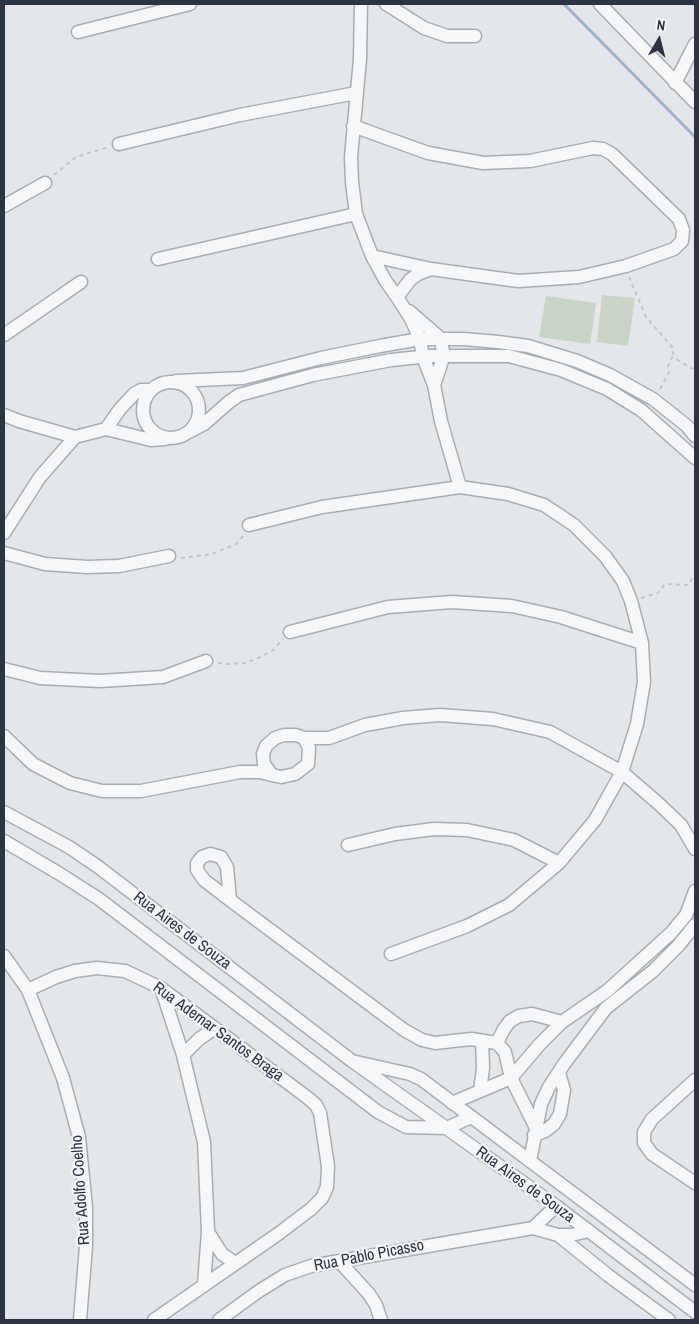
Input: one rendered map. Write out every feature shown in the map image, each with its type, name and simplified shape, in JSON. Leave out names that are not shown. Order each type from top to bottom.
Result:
[{"type":"street","points":[[78,32],[190,4]]},
{"type":"street","points":[[361,4],[360,59],[353,126],[352,182],[356,214],[372,256],[385,280],[411,319],[420,339],[423,357],[434,385],[441,421],[460,487]]},
{"type":"street","points":[[386,4],[424,28],[447,36],[475,36]]},
{"type":"street","points":[[607,7],[675,83],[695,102]]},
{"type":"street","points":[[675,83],[695,44]]},
{"type":"street","points":[[119,144],[240,115],[356,93]]},
{"type":"street","points":[[353,126],[428,153],[483,163],[530,162],[593,148],[602,149],[612,154],[679,219],[683,230],[682,241],[674,249],[626,266],[579,277],[518,281],[431,270],[372,256]]},
{"type":"street","points":[[4,206],[45,183]]},
{"type":"street","points":[[158,259],[356,214]]},
{"type":"street","points":[[400,301],[410,280],[418,274],[431,270]]},
{"type":"street","points":[[4,334],[81,282]]},
{"type":"street","points":[[400,301],[440,338],[444,355],[434,385]]},
{"type":"street","points":[[405,342],[411,319]]},
{"type":"street","points":[[172,438],[154,432],[148,426],[144,417],[145,398],[150,390],[162,382],[243,378],[321,358],[420,339],[440,338],[464,338],[528,346],[577,360],[610,375],[653,399],[687,426],[695,436]]},
{"type":"street","points":[[4,533],[40,477],[75,438],[106,429],[151,440],[181,436],[204,424],[229,402],[240,396],[313,375],[391,360],[444,355],[509,356],[561,370],[607,389],[641,410],[695,458]]},
{"type":"street","points":[[176,381],[185,384],[193,390],[198,398],[200,407],[199,417],[189,432]]},
{"type":"street","points":[[106,429],[120,409],[134,394],[141,390],[150,390]]},
{"type":"street","points":[[4,415],[75,438]]},
{"type":"street","points":[[249,525],[322,507],[460,487],[508,494],[544,505],[574,525],[606,556],[632,601],[642,643],[644,682],[637,724],[622,772],[595,820],[559,863],[509,905],[467,926],[391,954]]},
{"type":"street","points":[[4,553],[45,564],[88,568],[119,566],[169,556]]},
{"type":"street","points":[[290,632],[388,607],[452,602],[512,606],[561,617],[642,643]]},
{"type":"street","points":[[4,669],[40,678],[100,681],[163,677],[206,662]]},
{"type":"street","points":[[240,772],[253,765],[263,754],[266,746],[275,738],[284,735],[296,735],[304,738],[330,738],[365,725],[402,718],[440,715],[493,719],[550,732],[622,772],[680,825],[695,849]]},
{"type":"street","points":[[4,736],[33,764],[70,783],[102,791],[142,792],[240,772],[260,772],[281,777],[295,774],[308,764],[309,748],[304,738]]},
{"type":"street","points":[[310,756],[330,738]]},
{"type":"street","points":[[263,754],[264,764],[272,775]]},
{"type":"street","name":"Rua Aires de Souza","points":[[4,812],[69,847],[97,866],[352,1061],[556,1206],[695,1312]]},
{"type":"street","points":[[680,825],[695,833]]},
{"type":"street","points":[[348,845],[395,834],[434,829],[467,830],[514,840],[559,863]]},
{"type":"street","points":[[4,841],[60,874],[99,900],[378,1112],[406,1127],[447,1128],[472,1117]]},
{"type":"street","points":[[452,1103],[511,1078],[562,1022],[607,991],[671,933],[686,915],[695,891]]},
{"type":"street","points":[[230,900],[404,1030],[422,1040],[435,1043],[471,1039],[497,1043],[505,1052],[511,1078],[535,1131]]},
{"type":"street","points":[[530,1161],[541,1104],[549,1087],[606,1008],[653,971],[678,946],[695,925]]},
{"type":"street","name":"Rua Adolfo Coelho","points":[[4,956],[28,990],[63,1078],[79,1137],[86,1207],[86,1246],[80,1320]]},
{"type":"street","name":"Rua Ademar Santos Braga","points":[[28,990],[69,973],[97,968],[125,971],[161,988],[316,1105],[320,1113],[328,1166],[327,1187],[322,1198],[311,1209],[278,1234],[235,1263]]},
{"type":"street","points":[[161,988],[183,1055],[204,1142],[208,1232],[204,1284]]},
{"type":"street","points":[[497,1043],[510,1021],[520,1016],[532,1014],[562,1022]]},
{"type":"street","points":[[183,1055],[199,1039],[215,1028]]},
{"type":"street","points":[[480,1091],[483,1068],[482,1041]]},
{"type":"street","name":"Rua Aires de Souza","points":[[352,1061],[410,1074],[421,1079],[695,1285]]},
{"type":"street","points":[[535,1131],[545,1132],[554,1124],[560,1114],[564,1090],[559,1073]]},
{"type":"street","points":[[695,1080],[652,1119],[644,1132],[644,1143],[652,1154],[695,1184]]},
{"type":"street","points":[[533,1228],[556,1206]]},
{"type":"street","points":[[533,1228],[558,1235],[571,1235],[589,1231]]},
{"type":"street","name":"Rua Pablo Picasso","points":[[219,1320],[285,1275],[312,1266],[533,1228]]},
{"type":"street","points":[[154,1320],[235,1263],[222,1254],[208,1232]]},
{"type":"street","points":[[558,1235],[609,1276],[670,1320]]},
{"type":"street","points":[[339,1260],[376,1305],[381,1320]]},
{"type":"path","points":[[45,183],[76,157],[119,144]]},
{"type":"path","points":[[626,266],[633,288],[646,317],[674,348],[668,367],[669,372],[653,399]]},
{"type":"path","points":[[672,357],[695,370]]},
{"type":"path","points":[[169,556],[182,558],[212,554],[236,544],[244,536],[249,525]]},
{"type":"path","points":[[632,601],[658,593],[665,584],[688,585],[695,575]]},
{"type":"path","points":[[206,662],[245,663],[273,650],[290,632]]},
{"type":"green space","points":[[602,295],[635,298],[628,346],[597,342]]},
{"type":"green space","points":[[546,296],[596,303],[590,344],[539,337]]},
{"type":"waterway","points":[[564,4],[695,137]]}]
